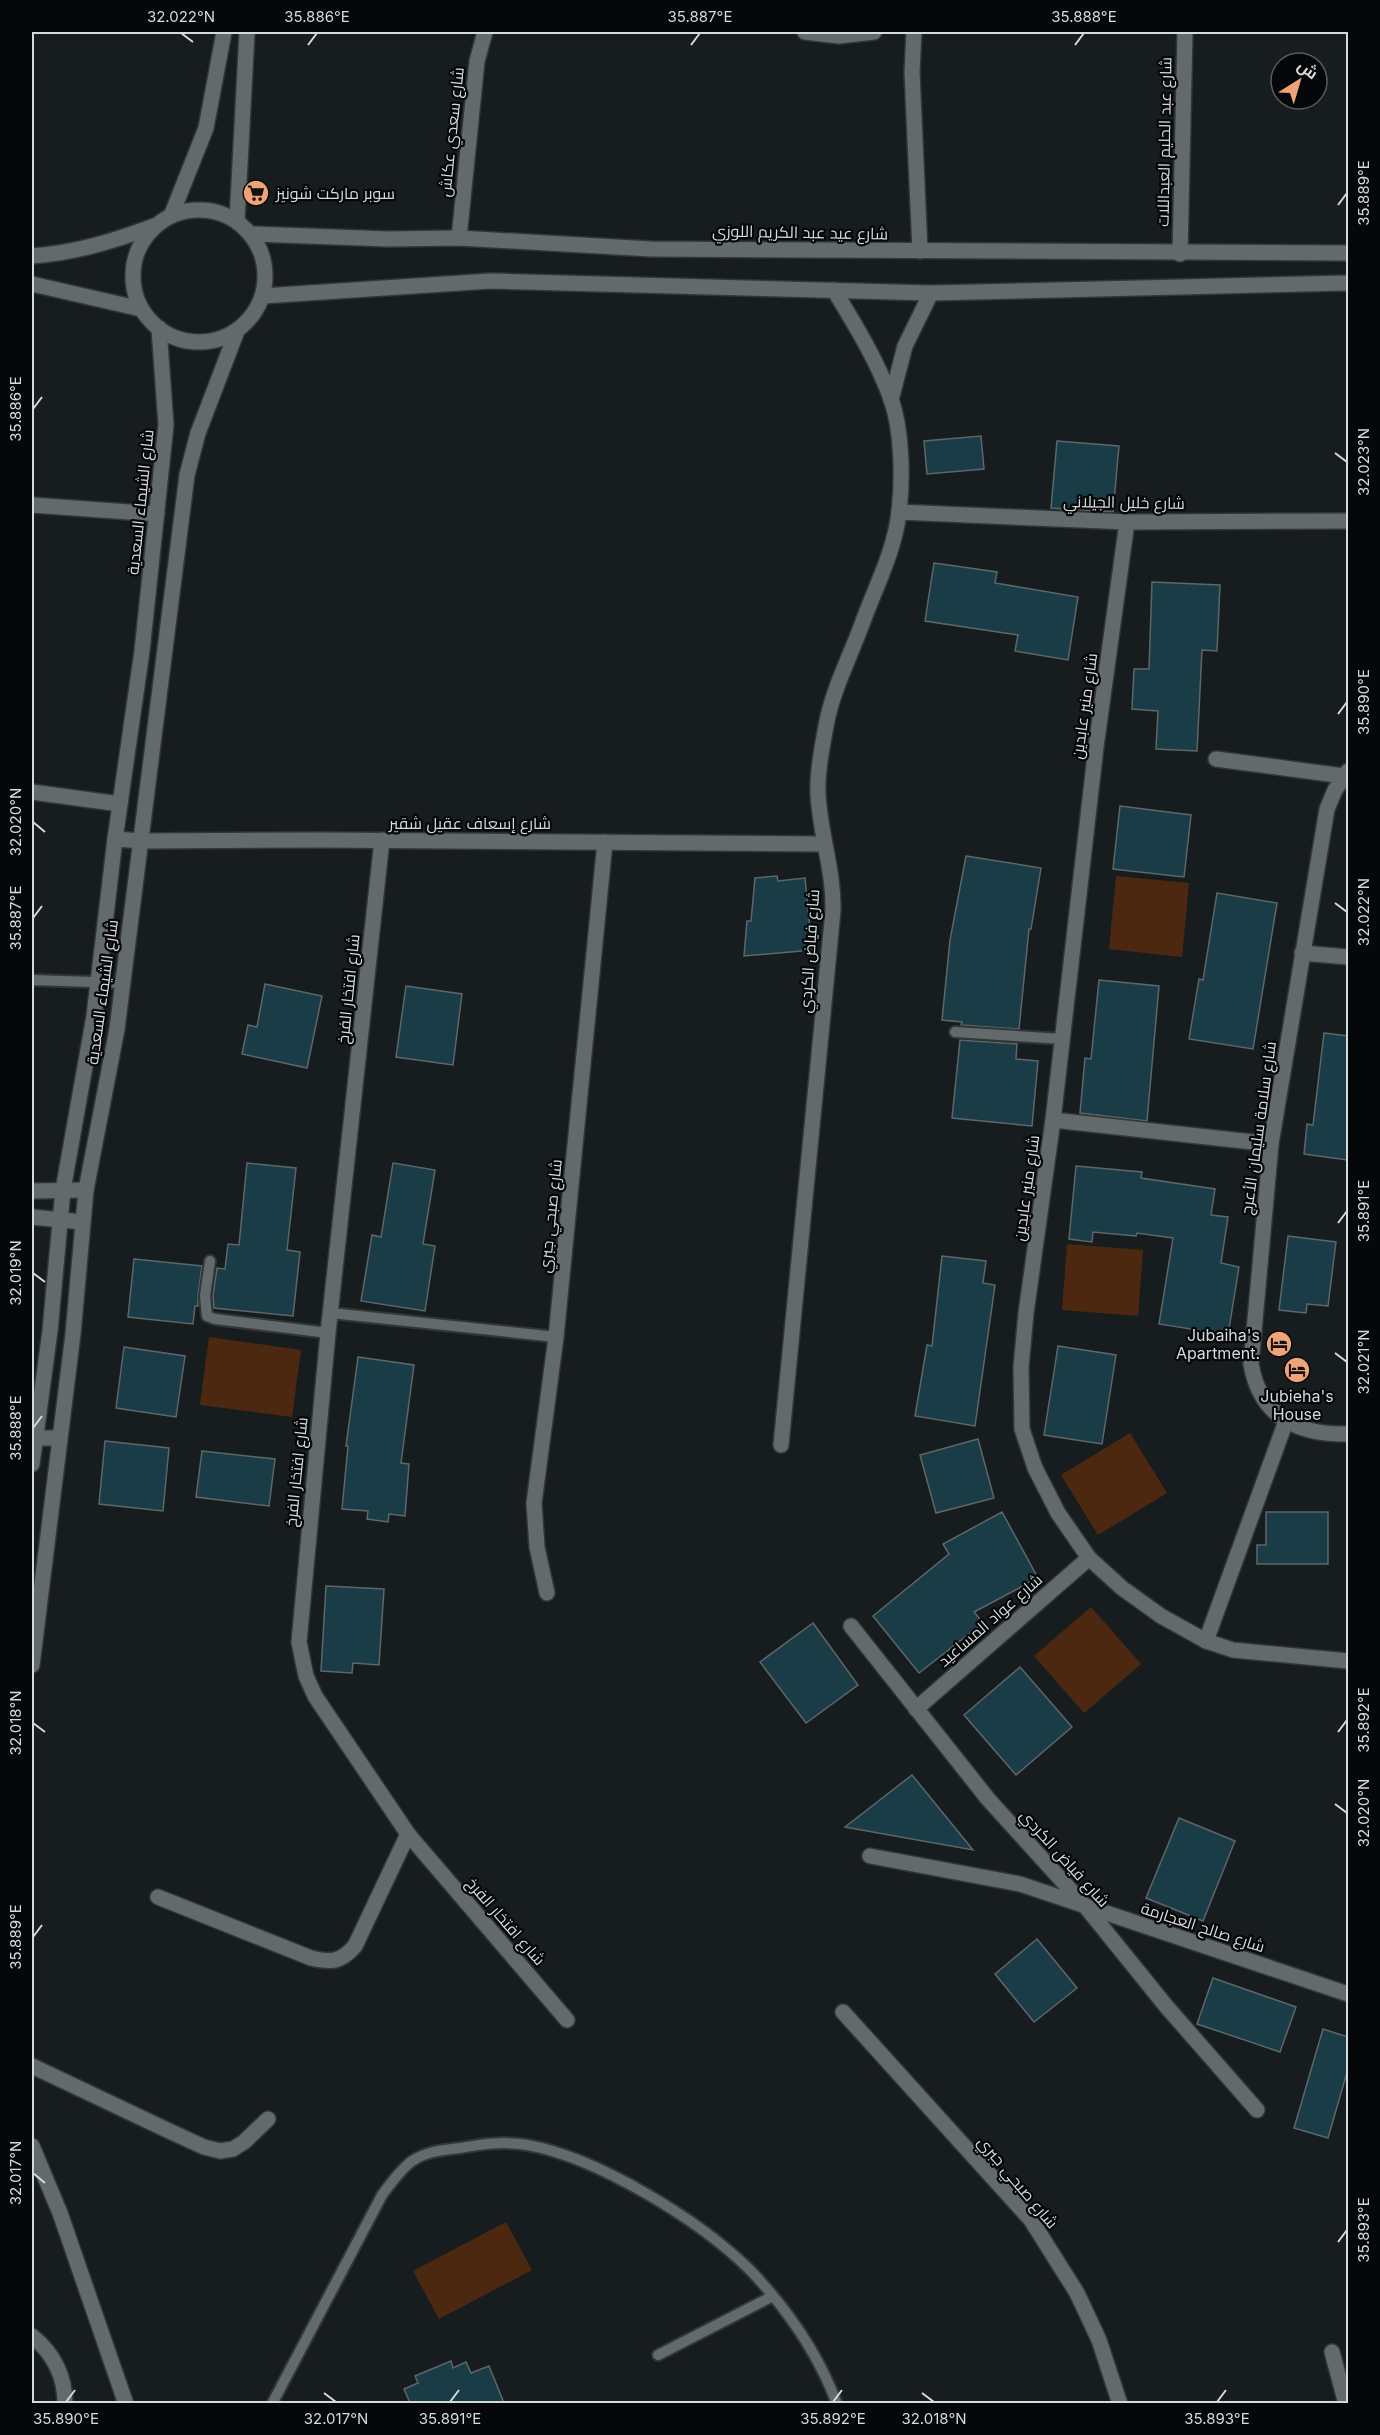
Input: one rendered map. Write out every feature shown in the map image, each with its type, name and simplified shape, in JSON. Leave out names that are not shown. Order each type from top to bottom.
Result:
[{"type":"street","points":[[171,216],[206,128],[224,32]]},
{"type":"street","points":[[237,221],[247,32]]},
{"type":"street","name":"شارع سعدي عكاش","points":[[459,238],[477,61],[485,32]]},
{"type":"street","points":[[805,32],[839,36],[874,32]]},
{"type":"street","points":[[914,32],[912,72],[920,251]]},
{"type":"street","name":"شارع عبد الحليم العبداللات","points":[[1180,254],[1185,32]]},
{"type":"street","points":[[188,210],[222,213],[237,221],[251,234],[262,253],[266,274],[263,296],[254,315],[237,331],[219,340],[200,342],[181,340],[159,328],[141,309],[135,291],[133,273],[136,255],[144,238],[157,225],[171,216],[188,210]]},
{"type":"street","points":[[32,256],[54,254],[114,241],[157,225]]},
{"type":"street","name":"شارع عيد عبد الكريم اللوزي","points":[[251,234],[388,239],[459,238],[651,249],[1180,254],[1348,253]]},
{"type":"street","points":[[263,296],[490,281],[931,293],[1348,283]]},
{"type":"street","points":[[32,284],[141,309]]},
{"type":"street","name":"شارع فياض الكردي","points":[[781,1445],[833,911],[830,867],[824,844],[818,793],[826,723],[837,687],[884,569],[899,512],[900,447],[891,400],[867,346],[834,290]]},
{"type":"street","name":"شارع فياض الكردي","points":[[891,400],[905,346],[931,293]]},
{"type":"street","name":"شارع الشيماء السعدية","points":[[32,1464],[33,1438],[50,1331],[63,1190],[90,1043],[115,839],[142,651],[166,425],[159,328]]},
{"type":"street","name":"شارع الشيماء السعدية","points":[[32,1665],[58,1438],[73,1334],[86,1190],[117,1029],[190,454],[237,331]]},
{"type":"street","points":[[32,505],[157,514]]},
{"type":"street","name":"شارع خليل الجيلاني","points":[[899,512],[1127,522],[1348,521]]},
{"type":"street","name":"شارع منير عابدين","points":[[1127,522],[1096,747],[1053,1120],[1026,1313],[1022,1367],[1022,1429],[1035,1467],[1058,1514],[1089,1558],[1122,1588],[1161,1616],[1206,1641],[1244,1651],[1348,1661]]},
{"type":"street","points":[[1216,759],[1346,774]]},
{"type":"street","name":"شارع سلامة سليمان الأعرج","points":[[1346,774],[1327,809],[1271,1144],[1251,1364],[1258,1392],[1266,1403],[1286,1421],[1311,1432],[1348,1434]]},
{"type":"street","points":[[32,792],[120,804]]},
{"type":"street","name":"شارع إسعاف عقيل شقير","points":[[115,839],[142,841],[382,840],[824,844]]},
{"type":"street","name":"شارع افتخار الفرخ","points":[[382,840],[328,1333],[299,1642],[306,1676],[315,1696],[408,1834],[567,2020]]},
{"type":"street","name":"شارع صبحي جبري","points":[[547,1593],[537,1546],[534,1503],[556,1337],[605,842]]},
{"type":"street","points":[[1302,953],[1348,957]]},
{"type":"street","points":[[1053,1120],[1271,1144]]},
{"type":"street","points":[[32,1191],[86,1190]]},
{"type":"street","points":[[32,1217],[82,1222]]},
{"type":"street","points":[[1206,1641],[1286,1421]]},
{"type":"street","points":[[33,1438],[58,1438]]},
{"type":"street","name":"شارع عواد المساعيد","points":[[916,1709],[1089,1558]]},
{"type":"street","name":"شارع فياض الكردي","points":[[851,1626],[988,1799],[1086,1907],[1166,2006],[1257,2110]]},
{"type":"street","points":[[158,1897],[311,1958],[333,1962],[355,1946],[408,1834]]},
{"type":"street","name":"شارع صالح العجارمة","points":[[870,1856],[1020,1884],[1348,1994]]},
{"type":"street","name":"شارع صبحي جبري","points":[[843,2012],[1030,2220],[1077,2293],[1099,2340],[1120,2403]]},
{"type":"street","points":[[32,2066],[196,2143],[220,2151],[233,2149],[244,2142],[268,2118]]},
{"type":"street","points":[[32,2146],[60,2213],[126,2403]]},
{"type":"street","points":[[32,2336],[49,2352],[57,2365],[62,2379],[65,2403]]},
{"type":"street","points":[[1332,2352],[1346,2403]]},
{"type":"lane","points":[[32,980],[123,983]]},
{"type":"lane","points":[[955,1032],[1062,1039]]},
{"type":"lane","points":[[210,1261],[205,1296],[207,1316],[215,1319],[328,1333]]},
{"type":"lane","points":[[331,1314],[556,1337]]},
{"type":"lane","points":[[272,2403],[382,2195],[396,2177],[412,2162],[431,2152],[495,2142],[527,2145],[562,2153],[601,2170],[660,2201],[716,2241],[749,2270],[804,2336],[826,2376],[837,2403]]},
{"type":"lane","points":[[658,2355],[773,2296]]},
{"type":"shaded area","points":[[1116,876],[1189,883],[1182,957],[1109,949]]},
{"type":"shaded area","points":[[1067,1244],[1143,1250],[1138,1316],[1062,1310]]},
{"type":"shaded area","points":[[209,1337],[301,1350],[292,1417],[200,1405]]},
{"type":"shaded area","points":[[1130,1433],[1167,1493],[1098,1535],[1061,1475]]},
{"type":"shaded area","points":[[1091,1607],[1141,1664],[1084,1713],[1034,1656]]},
{"type":"shaded area","points":[[506,2222],[532,2270],[439,2319],[413,2271]]},
{"type":"building","points":[[981,436],[984,469],[927,474],[924,441]]},
{"type":"building","points":[[1057,441],[1119,446],[1113,512],[1051,508]]},
{"type":"building","points":[[934,563],[997,572],[995,583],[1078,597],[1068,660],[1015,651],[1018,635],[925,621]]},
{"type":"building","points":[[1152,582],[1220,585],[1217,651],[1202,650],[1197,751],[1156,749],[1158,711],[1132,709],[1134,669],[1149,669]]},
{"type":"building","points":[[1120,806],[1191,815],[1184,877],[1113,869]]},
{"type":"building","points":[[966,856],[1041,868],[1031,929],[1029,929],[1019,1029],[961,1025],[962,1022],[942,1020],[950,940]]},
{"type":"building","points":[[777,876],[778,881],[805,878],[812,950],[744,956],[747,921],[751,921],[755,878]]},
{"type":"building","points":[[1217,893],[1277,903],[1253,1049],[1189,1039],[1199,979],[1203,980]]},
{"type":"building","points":[[1099,980],[1159,986],[1147,1121],[1080,1113],[1085,1058],[1091,1059]]},
{"type":"building","points":[[265,984],[322,996],[307,1068],[242,1054],[248,1025],[257,1027]]},
{"type":"building","points":[[406,986],[462,994],[453,1065],[396,1057]]},
{"type":"building","points":[[1324,1033],[1348,1036],[1347,1160],[1304,1154],[1307,1124],[1313,1125]]},
{"type":"building","points":[[960,1040],[1017,1044],[1016,1059],[1038,1061],[1032,1126],[952,1118]]},
{"type":"building","points":[[247,1163],[296,1168],[287,1250],[300,1252],[293,1316],[214,1308],[213,1296],[217,1268],[225,1269],[228,1244],[239,1245]]},
{"type":"building","points":[[393,1163],[435,1170],[423,1244],[435,1246],[425,1311],[361,1301],[372,1235],[381,1237]]},
{"type":"building","points":[[1076,1166],[1142,1172],[1141,1178],[1215,1189],[1211,1215],[1228,1217],[1221,1263],[1239,1267],[1228,1335],[1159,1324],[1173,1238],[1137,1233],[1136,1236],[1093,1232],[1092,1242],[1069,1239]]},
{"type":"building","points":[[1288,1236],[1336,1242],[1328,1306],[1307,1304],[1306,1313],[1279,1310]]},
{"type":"building","points":[[942,1256],[986,1261],[983,1283],[995,1285],[975,1426],[915,1416],[927,1345],[932,1346]]},
{"type":"building","points":[[134,1259],[202,1266],[198,1306],[195,1306],[193,1324],[128,1317]]},
{"type":"building","points":[[1058,1346],[1116,1355],[1102,1444],[1044,1435]]},
{"type":"building","points":[[124,1347],[185,1356],[176,1417],[116,1408]]},
{"type":"building","points":[[358,1357],[414,1365],[401,1463],[409,1464],[405,1516],[389,1514],[388,1522],[367,1519],[368,1511],[342,1509],[348,1446],[346,1446]]},
{"type":"building","points":[[978,1439],[994,1498],[936,1513],[920,1455]]},
{"type":"building","points":[[105,1441],[169,1448],[163,1511],[99,1504]]},
{"type":"building","points":[[202,1451],[275,1459],[269,1506],[196,1497]]},
{"type":"building","points":[[1002,1512],[1038,1578],[974,1612],[983,1623],[919,1673],[873,1616],[949,1554],[943,1544]]},
{"type":"building","points":[[1266,1512],[1328,1512],[1328,1564],[1257,1564],[1257,1545],[1266,1545]]},
{"type":"building","points":[[326,1586],[384,1589],[379,1665],[353,1663],[352,1673],[321,1671]]},
{"type":"building","points":[[813,1623],[858,1685],[806,1723],[760,1662]]},
{"type":"building","points":[[1020,1667],[1072,1727],[1016,1775],[964,1715]]},
{"type":"building","points":[[912,1775],[973,1850],[845,1827]]},
{"type":"building","points":[[1179,1818],[1235,1841],[1203,1921],[1146,1898]]},
{"type":"building","points":[[1037,1939],[1077,1988],[1034,2022],[995,1974]]},
{"type":"building","points":[[1213,1978],[1296,2007],[1280,2052],[1197,2024]]},
{"type":"building","points":[[1323,2029],[1348,2037],[1348,2069],[1328,2138],[1294,2128]]},
{"type":"building","points":[[451,2361],[453,2368],[466,2362],[471,2373],[489,2366],[504,2403],[410,2403],[404,2389],[418,2383],[415,2376]]},
{"type":"place","name":"سوبر ماركت شونيز","points":[[256,193]]},
{"type":"place","name":"Jubaiha's Apartment.","points":[[1279,1344]]},
{"type":"place","name":"Jubieha's House","points":[[1297,1370]]}]
